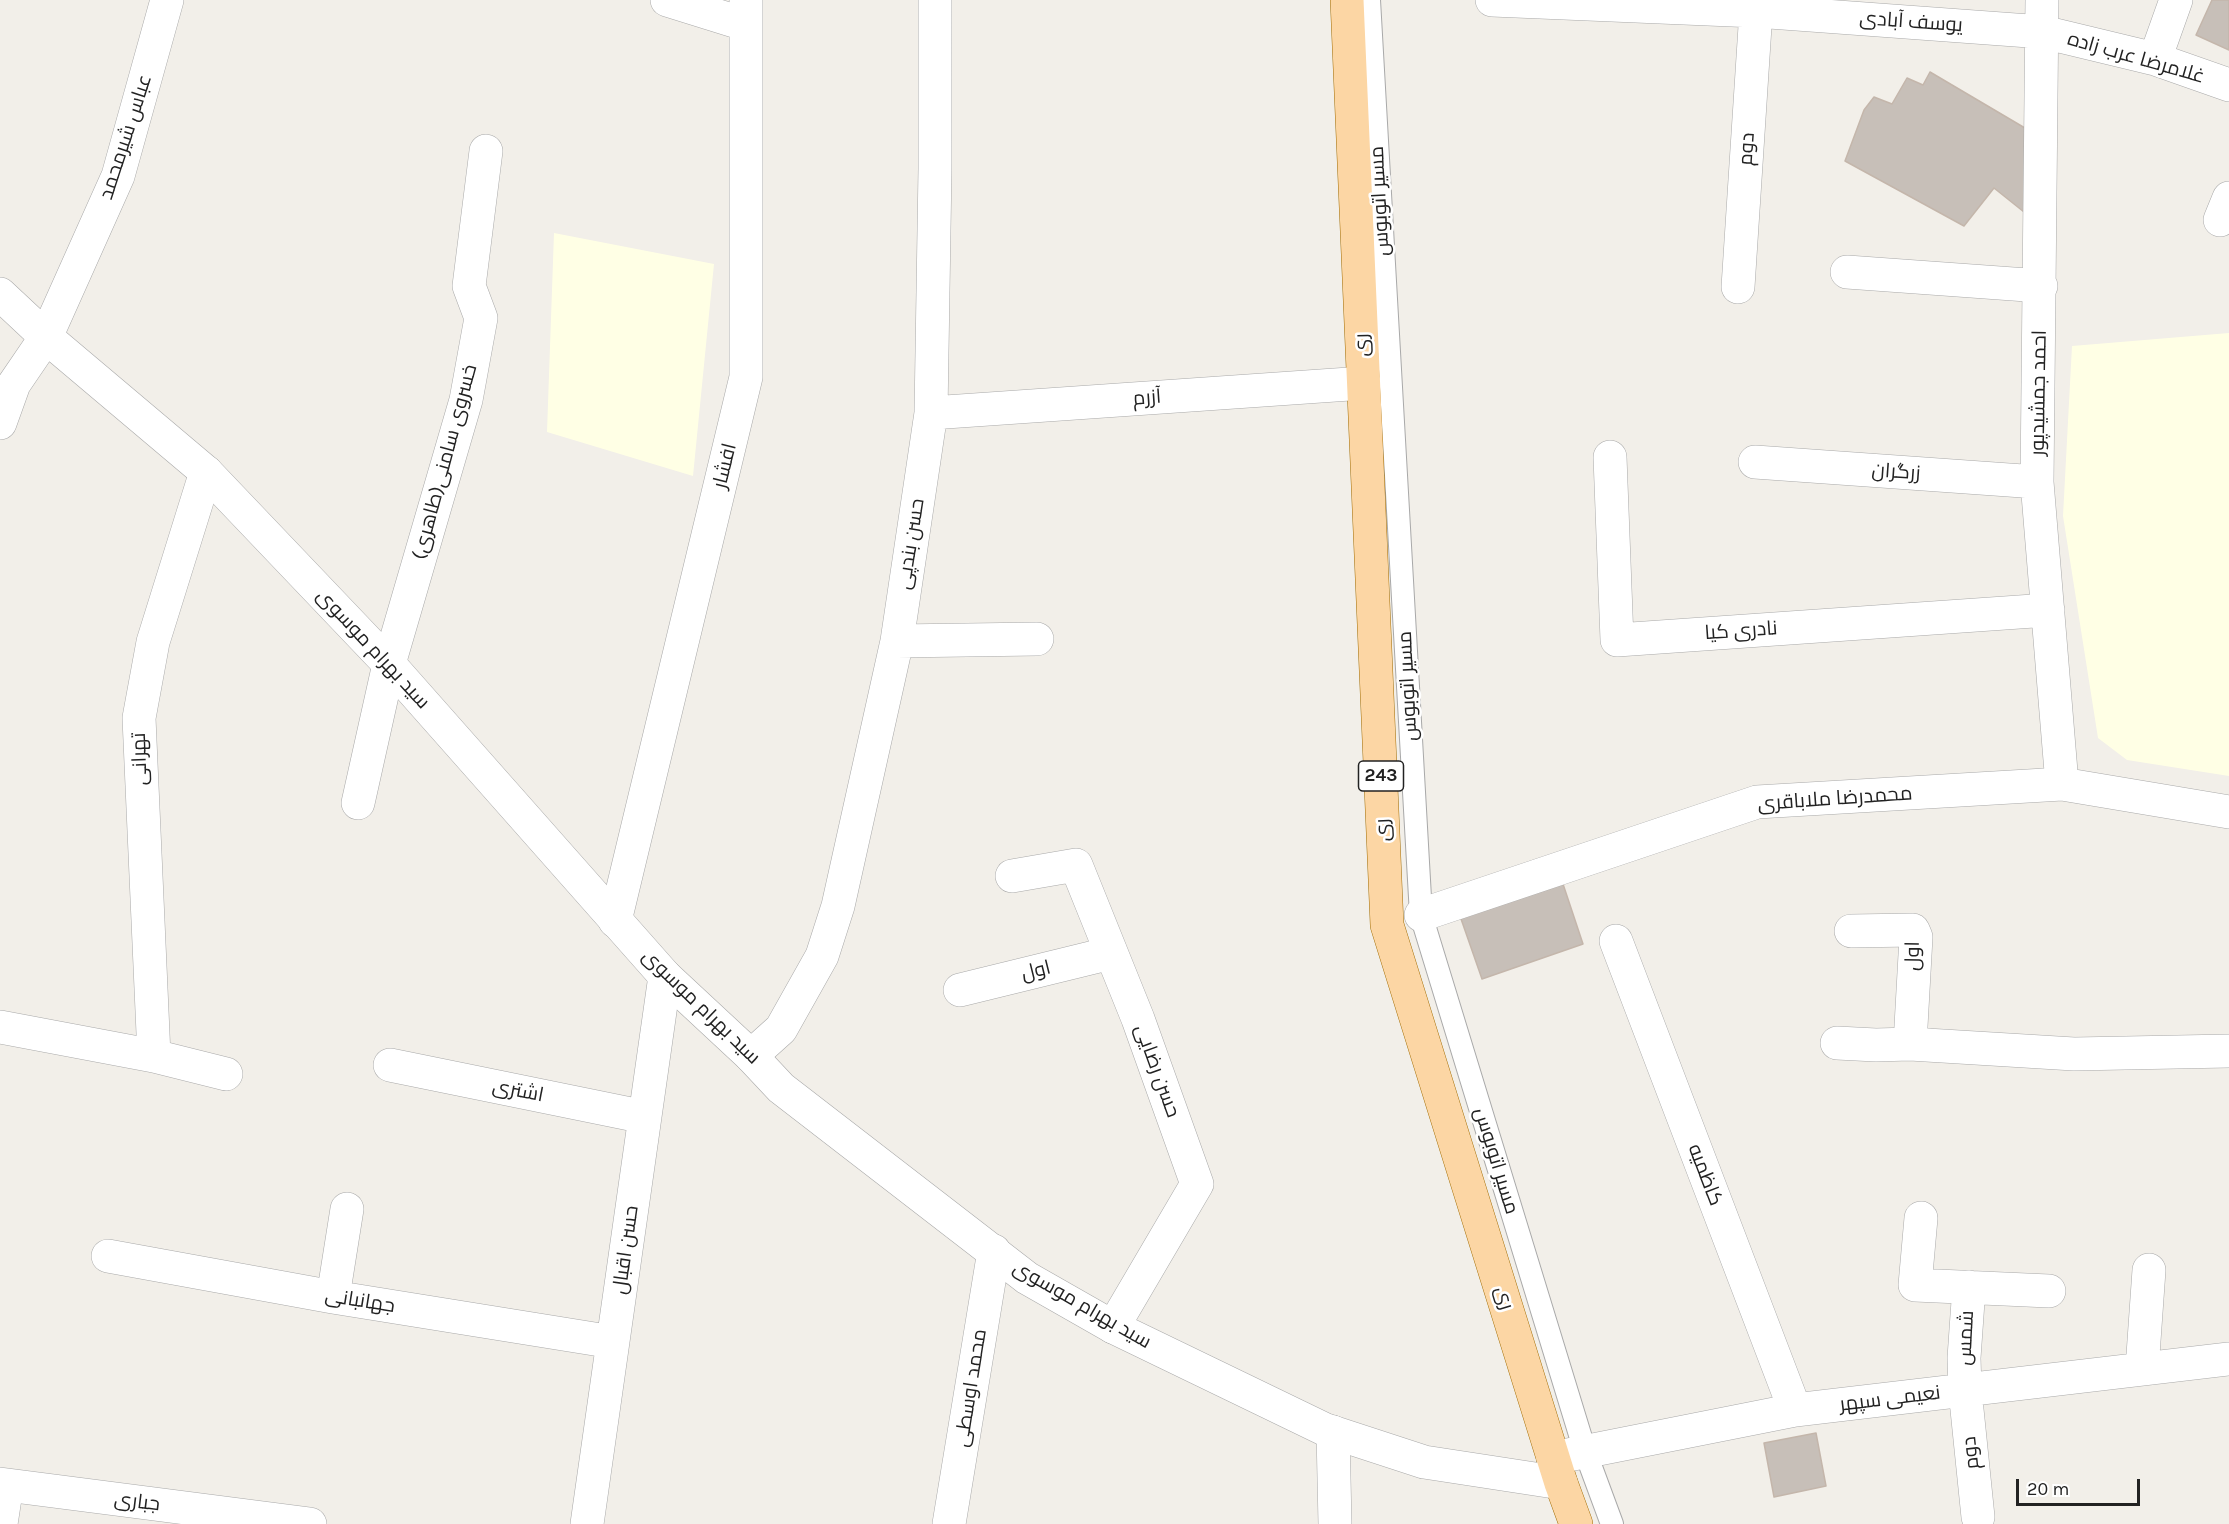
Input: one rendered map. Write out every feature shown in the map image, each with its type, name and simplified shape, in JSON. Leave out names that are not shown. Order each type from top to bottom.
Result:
[{"type":"main road","name":"ری","points":[[1347,0],[1387,925],[1557,1470],[1576,1524]]},
{"type":"street","name":"عباس شیرمحمد","points":[[0,423],[14,384],[46,337],[118,176],[167,0]]},
{"type":"street","points":[[666,0],[745,12]]},
{"type":"street","name":"حسن بندپی","points":[[751,1056],[781,1029],[822,956],[838,906],[897,641],[931,413],[935,0]]},
{"type":"street","name":"یوسف آبادی","points":[[1492,0],[1676,4],[1756,11],[2042,16]]},
{"type":"street","points":[[2155,59],[2176,0]]},
{"type":"street","name":"دوم","points":[[1738,287],[1756,11]]},
{"type":"street","name":"افشار","points":[[615,921],[746,377],[745,12]]},
{"type":"street","name":"غلامرضا عرب زاده","points":[[2042,16],[2229,85]]},
{"type":"street","name":"احمد جمشیدپور","points":[[2042,16],[2041,286],[2037,482],[2062,784]]},
{"type":"street","name":"خسروی سامنی(طاهری)","points":[[358,803],[388,664],[466,400],[481,318],[469,286],[486,151]]},
{"type":"street","points":[[1847,272],[2041,286]]},
{"type":"street","name":"سید بهرام موسوی","points":[[0,294],[46,337],[206,472],[388,664],[665,976],[782,1088],[1027,1278],[1113,1327],[1333,1432],[1424,1462],[1557,1470]]},
{"type":"street","name":"آزرم","points":[[931,413],[1364,383]]},
{"type":"street","name":"نادری کیا","points":[[1610,457],[1617,640],[2048,610]]},
{"type":"street","name":"زرگران","points":[[1755,462],[2037,482]]},
{"type":"street","name":"تهرانی","points":[[153,1056],[139,718],[153,642],[206,472]]},
{"type":"street","points":[[897,641],[1037,639]]},
{"type":"street","name":"محمدرضا ملاباقری","points":[[1421,915],[1757,802],[2062,784],[2229,812]]},
{"type":"street","name":"حسن رضایی","points":[[1012,876],[1076,865],[1138,1018],[1197,1184],[1113,1327]]},
{"type":"street","name":"اول","points":[[1851,931],[1913,930],[1916,937],[1910,1044]]},
{"type":"street","name":"کاظمیه","points":[[1616,941],[1795,1410]]},
{"type":"street","name":"اول","points":[[960,990],[1111,952]]},
{"type":"street","name":"حسن اقبال","points":[[587,1524],[665,976]]},
{"type":"street","points":[[0,1027],[153,1056],[226,1074]]},
{"type":"street","points":[[1837,1043],[1910,1044],[2074,1054],[2229,1051]]},
{"type":"street","name":"اشتری","points":[[390,1065],[645,1117]]},
{"type":"street","points":[[333,1297],[346,1209]]},
{"type":"street","points":[[1921,1218],[1915,1285],[2049,1291]]},
{"type":"street","name":"محمد اوسطی","points":[[949,1524],[994,1251]]},
{"type":"street","name":"جهانبانی","points":[[108,1256],[333,1297],[613,1342]]},
{"type":"street","points":[[2142,1369],[2149,1270]]},
{"type":"street","name":"شمس","points":[[1965,1390],[1964,1358],[1969,1287]]},
{"type":"street","name":"نعیمی سپهر","points":[[1557,1470],[1586,1451],[1795,1410],[2229,1359]]},
{"type":"street","name":"دوم","points":[[1965,1390],[1978,1517]]},
{"type":"street","points":[[1333,1432],[1335,1524]]},
{"type":"street","points":[[2,1524],[4,1485]]},
{"type":"street","name":"جباری","points":[[4,1485],[145,1513],[310,1524]]},
{"type":"lane","name":"مسیر اتوبوس","points":[[1369,0],[1421,915],[1586,1451],[1612,1524]]},
{"type":"shaded area","points":[[554,233],[714,264],[693,476],[547,432]]},
{"type":"shaded area","points":[[2229,333],[2229,776],[2127,760],[2098,738],[2063,516],[2072,346]]},
{"type":"building","points":[[2212,0],[2229,0],[2229,50],[2196,35]]},
{"type":"building","points":[[1930,72],[2030,131],[2024,212],[1994,188],[1964,226],[1845,161],[1864,110],[1874,97],[1892,104],[1907,78],[1923,85]]},
{"type":"building","points":[[1562,881],[1583,944],[1482,979],[1460,916]]},
{"type":"building","points":[[1816,1433],[1826,1486],[1774,1497],[1764,1443]]}]
